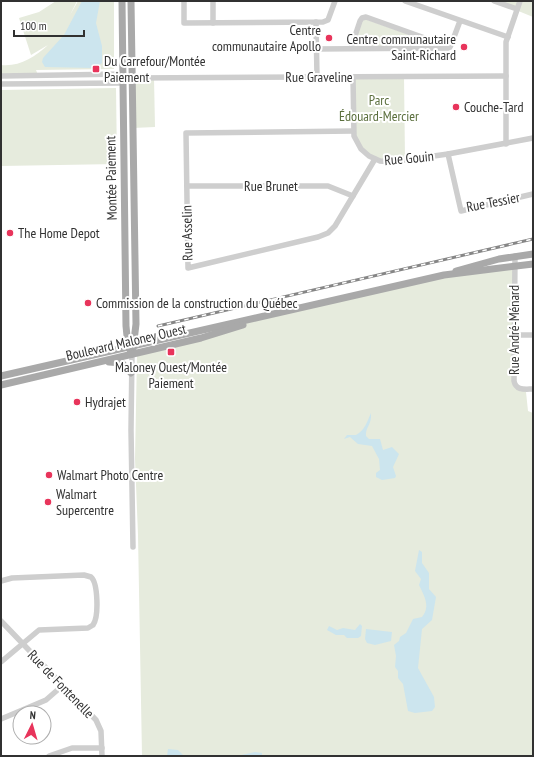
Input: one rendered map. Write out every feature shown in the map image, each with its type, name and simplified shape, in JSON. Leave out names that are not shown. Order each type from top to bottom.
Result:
[{"type":"main road","name":"Montée Paiement","points":[[122,1],[126,326],[132,354]]},
{"type":"main road","name":"Montée Paiement","points":[[131,1],[136,324],[131,345]]},
{"type":"main road","points":[[123,74],[132,78]]},
{"type":"main road","points":[[123,83],[132,78]]},
{"type":"main road","name":"Boulevard Maloney Ouest","points":[[1,376],[131,345],[256,319],[444,275],[478,264],[515,256],[533,254]]},
{"type":"main road","name":"Boulevard Maloney Ouest","points":[[444,275],[514,265],[533,264]]},
{"type":"main road","name":"Boulevard Maloney Ouest","points":[[1,385],[201,338],[235,328],[256,319]]},
{"type":"main road","points":[[91,363],[118,362],[125,365],[131,373]]},
{"type":"street","points":[[184,1],[184,23],[316,22],[328,20],[335,1]]},
{"type":"street","points":[[212,1],[213,23]]},
{"type":"street","points":[[405,1],[508,37]]},
{"type":"street","points":[[494,1],[517,9]]},
{"type":"street","points":[[506,144],[506,76],[508,37],[520,1]]},
{"type":"street","points":[[351,48],[360,20],[366,16],[450,47]]},
{"type":"street","points":[[450,47],[460,21]]},
{"type":"street","points":[[316,22],[317,77]]},
{"type":"street","points":[[316,49],[450,47]]},
{"type":"street","points":[[1,76],[123,74]]},
{"type":"street","name":"Rue Graveline","points":[[132,78],[506,76]]},
{"type":"street","name":"Rue Gouin","points":[[353,77],[354,131],[358,145],[365,153],[375,159],[391,162],[448,154],[533,138]]},
{"type":"street","points":[[1,84],[123,83]]},
{"type":"street","name":"Rue Asselin","points":[[354,131],[186,133],[188,268],[324,235],[332,230],[375,159]]},
{"type":"street","name":"Rue Tessier","points":[[448,154],[461,211],[533,194]]},
{"type":"street","name":"Rue Brunet","points":[[187,186],[328,186],[353,196]]},
{"type":"street","name":"Rue André-Ménard","points":[[515,256],[515,384],[520,388],[533,389]]},
{"type":"street","points":[[514,335],[533,335]]},
{"type":"street","name":"Montée Paiement","points":[[132,354],[133,547]]},
{"type":"street","points":[[1,581],[12,578],[84,575],[91,577],[96,584],[96,617],[93,625],[85,628],[39,630],[1,662]]},
{"type":"street","name":"Rue de Fontenelle","points":[[1,621],[98,723],[101,731],[102,756]]},
{"type":"street","points":[[1,719],[46,700],[62,686]]},
{"type":"street","points":[[49,756],[72,748],[102,748]]},
{"type":"green space","points":[[56,1],[77,1],[70,15],[78,1],[114,1],[114,69],[36,70],[38,75],[1,76],[1,65],[20,63],[38,53],[48,45],[31,55],[19,18],[39,12]]},
{"type":"green space","points":[[494,1],[533,1],[533,17]]},
{"type":"green space","points":[[362,18],[427,41],[426,46],[351,48]]},
{"type":"green space","name":"Parc Édouard-Mercier","points":[[404,76],[405,160],[375,159],[356,142],[353,77]]},
{"type":"green space","points":[[132,78],[154,78],[155,127],[133,128]]},
{"type":"green space","points":[[116,88],[117,164],[1,166],[1,90]]},
{"type":"green space","points":[[514,265],[514,381],[526,392],[528,411],[533,413],[533,756],[142,756],[138,535],[135,459],[137,355],[256,319],[444,275]]},
{"type":"water","points":[[82,1],[100,1],[96,23],[102,46],[102,63],[94,68],[45,67],[42,62],[43,58],[64,35]]},
{"type":"water","points":[[371,413],[366,430],[366,436],[369,439],[380,439],[383,450],[392,447],[399,454],[393,467],[396,476],[395,478],[382,480],[376,477],[376,473],[380,470],[379,459],[372,446],[358,444],[350,437],[344,439],[347,435],[356,435],[362,431]]},
{"type":"water","points":[[419,550],[422,552],[422,563],[429,573],[429,589],[436,597],[432,620],[422,629],[418,668],[434,697],[435,707],[432,711],[415,713],[408,711],[403,684],[398,678],[398,671],[395,667],[396,656],[394,645],[399,641],[400,637],[406,633],[413,619],[422,617],[425,613],[426,601],[419,585],[421,579],[415,571]]},
{"type":"water","points":[[360,624],[362,626],[361,636],[358,638],[347,638],[344,635],[336,635],[327,630],[329,626],[337,630],[343,628],[355,630]]},
{"type":"water","points":[[366,629],[392,632],[391,641],[375,645],[367,643],[365,639]]},
{"type":"water","points":[[168,749],[178,750],[184,756],[167,756]]},
{"type":"water","points":[[255,752],[262,753],[262,756],[237,756]]},
{"type":"railway","points":[[158,326],[533,239]]},
{"type":"place","name":"Centre communautaire Apollo","points":[[329,38]]},
{"type":"place","name":"Centre communautaire Saint-Richard","points":[[464,47]]},
{"type":"place","name":"Du Carrefour/Montée Paiement","points":[[96,69]]},
{"type":"place","name":"Couche-Tard","points":[[456,107]]},
{"type":"place","name":"The Home Depot","points":[[10,233]]},
{"type":"place","name":"Commission de la construction du Québec","points":[[88,303]]},
{"type":"place","name":"Maloney Ouest/Montée Paiement","points":[[171,352]]},
{"type":"place","name":"Hydrajet","points":[[77,402]]},
{"type":"place","name":"Walmart Photo Centre","points":[[49,475]]},
{"type":"place","name":"Walmart Supercentre","points":[[48,502]]}]
